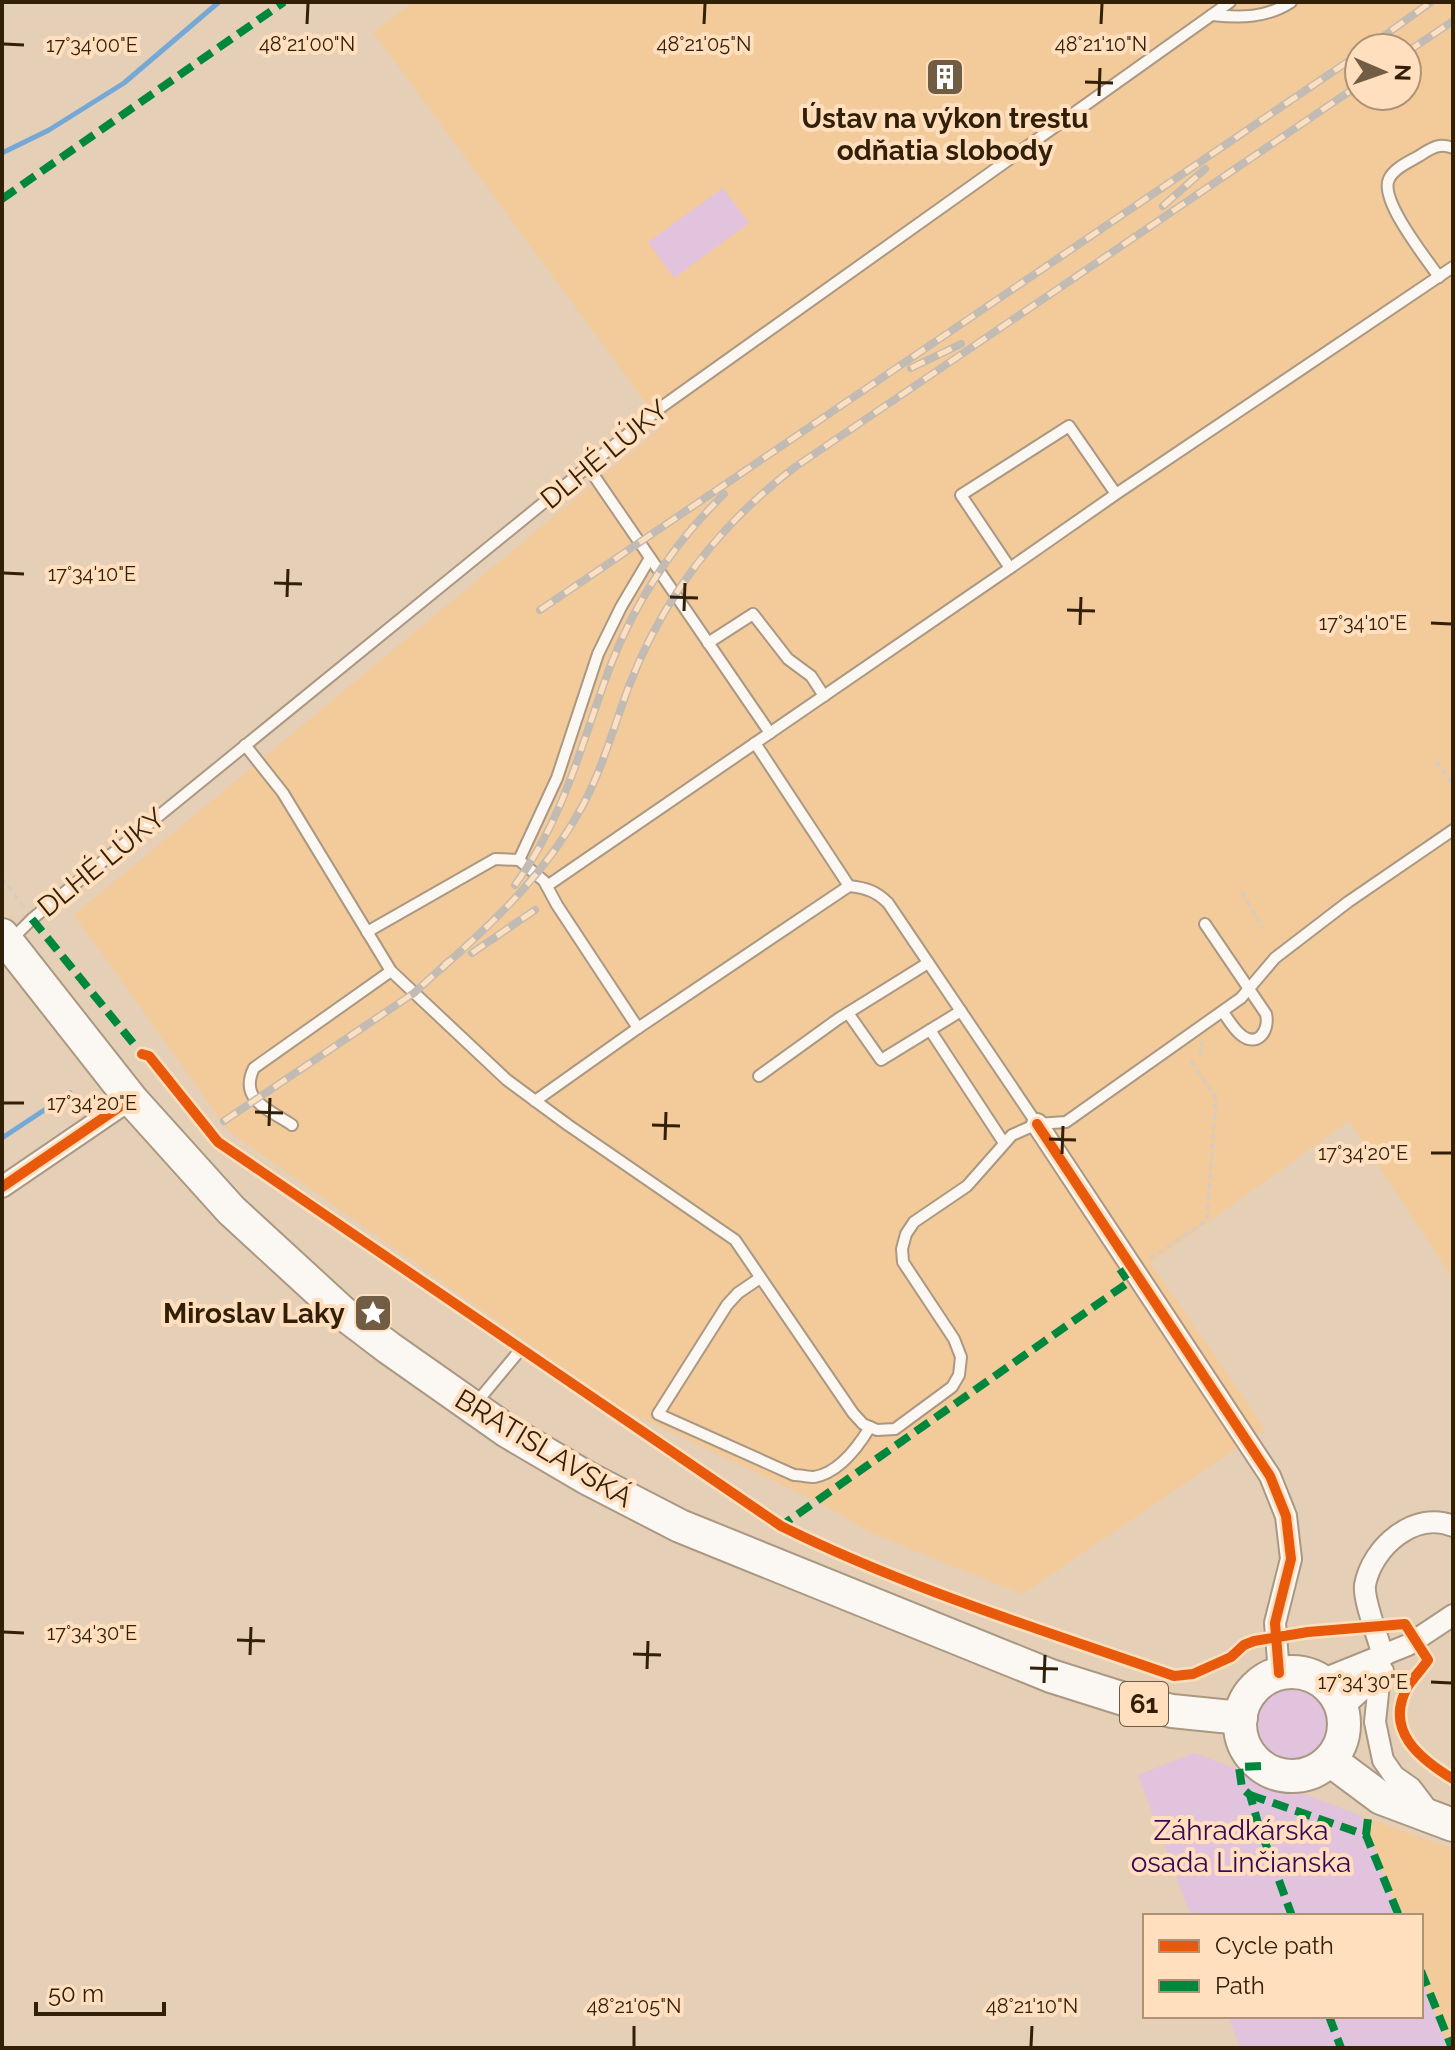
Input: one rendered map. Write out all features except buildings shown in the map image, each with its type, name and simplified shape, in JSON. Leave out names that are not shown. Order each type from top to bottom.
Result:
[{"type":"main road","name":"BRATISLAVSKÁ","points":[[5,939],[131,1099],[205,1184],[297,1272],[389,1348],[472,1408],[551,1458],[680,1526],[1051,1676],[1172,1711],[1241,1718]]},
{"type":"main road","points":[[1279,1673],[1301,1673],[1321,1680],[1335,1694],[1342,1708],[1342,1738],[1330,1760],[1320,1768],[1297,1776],[1272,1772],[1261,1766],[1241,1735],[1244,1704],[1252,1691],[1279,1673]]},
{"type":"main road","points":[[1330,1760],[1381,1798],[1443,1821]]},
{"type":"street","points":[[2,1187],[131,1099]]},
{"type":"street","points":[[1037,1124],[1270,1476],[1286,1516],[1291,1559],[1275,1623],[1279,1673]]},
{"type":"street","points":[[1443,1821],[1411,1788],[1394,1776],[1383,1760],[1375,1722],[1391,1659],[1367,1605],[1365,1586],[1373,1564],[1384,1547],[1413,1526],[1432,1522],[1453,1526]]},
{"type":"street","points":[[1342,1708],[1391,1659],[1451,1622]]},
{"type":"street","points":[[1321,1680],[1391,1659]]},
{"type":"lane","name":"DLHÉ LÚKY","points":[[5,939],[660,408],[1230,2]]},
{"type":"lane","points":[[1212,15],[1238,18],[1263,15],[1291,2]]},
{"type":"lane","points":[[1439,277],[1393,209],[1387,182],[1393,172],[1435,146],[1453,148]]},
{"type":"lane","points":[[547,886],[1116,494],[1453,267]]},
{"type":"lane","points":[[1010,568],[961,495],[1069,426],[1116,494]]},
{"type":"lane","points":[[588,467],[770,733]]},
{"type":"lane","points":[[519,860],[557,778],[598,654],[650,558]]},
{"type":"lane","points":[[708,643],[753,614],[788,659],[811,676],[824,696]]},
{"type":"lane","points":[[755,743],[849,886]]},
{"type":"lane","points":[[245,745],[283,793],[391,971],[507,1080],[735,1240],[853,1413],[863,1424],[877,1430],[895,1429],[952,1387],[959,1375],[961,1357],[954,1339],[903,1262],[906,1234],[914,1222],[967,1186],[1012,1135],[1037,1124],[1066,1122],[1223,1012],[1249,990],[1275,958],[1348,902],[1453,830]]},
{"type":"lane","points":[[367,932],[495,859],[519,860],[547,886],[638,1028]]},
{"type":"lane","points":[[535,1101],[849,886],[867,888],[880,895],[1037,1124]]},
{"type":"lane","points":[[1205,924],[1266,1014],[1266,1033],[1258,1039],[1249,1039],[1240,1034],[1223,1012]]},
{"type":"lane","points":[[759,1076],[848,1013],[928,963]]},
{"type":"lane","points":[[292,1125],[255,1100],[250,1093],[249,1079],[254,1068],[391,971]]},
{"type":"lane","points":[[848,1013],[881,1060],[961,1011]]},
{"type":"lane","points":[[930,1030],[1004,1143]]},
{"type":"lane","points":[[760,1278],[727,1305],[658,1414],[794,1475],[814,1477],[836,1467],[858,1448],[870,1427]]},
{"type":"lane","points":[[472,1408],[521,1349]]},
{"type":"path","points":[[1436,761],[1453,785]]},
{"type":"path","points":[[2,878],[32,919]]},
{"type":"path","points":[[1242,892],[1263,929]]},
{"type":"path","points":[[1200,1055],[1203,1038]]},
{"type":"path","points":[[1143,1263],[1207,1220],[1216,1098],[1191,1061]]},
{"type":"shaded area","points":[[414,2],[1453,2],[1453,1279],[1349,1121],[1151,1263],[1265,1429],[1022,1594],[869,1532],[826,1506],[619,1407],[229,1131],[74,915],[663,426],[373,32]]},
{"type":"shaded area","points":[[1362,1816],[1453,1849],[1453,2048],[1448,2048],[1423,1980],[1423,1914],[1398,1914]]},
{"type":"green space","points":[[723,188],[749,223],[674,278],[648,242]]},
{"type":"green space","points":[[1292,1687],[1312,1693],[1322,1703],[1328,1723],[1322,1743],[1312,1753],[1292,1759],[1272,1753],[1262,1743],[1256,1723],[1262,1703],[1272,1693]]},
{"type":"green space","name":"Záhradkárska osada Linčianska","points":[[1194,1753],[1362,1816],[1398,1914],[1190,1914],[1138,1775]]},
{"type":"green space","points":[[1423,1980],[1448,2048],[1240,2048],[1229,2018],[1423,2018]]},
{"type":"waterway","points":[[2,153],[49,130],[124,83],[219,2]]},
{"type":"waterway","points":[[2,1138],[70,1093]]},
{"type":"railway","points":[[1389,32],[1431,2]]},
{"type":"railway","points":[[1423,41],[1453,21]]},
{"type":"railway","points":[[540,610],[1343,65]]},
{"type":"railway","points":[[441,969],[520,893],[569,829],[597,776],[629,686],[659,622],[697,564],[742,513],[795,467],[1343,96]]},
{"type":"railway","points":[[1163,206],[1205,169]]},
{"type":"railway","points":[[911,368],[961,344]]},
{"type":"railway","points":[[515,885],[547,833],[559,806],[631,619],[673,553],[724,494]]},
{"type":"railway","points":[[472,953],[535,910]]},
{"type":"railway","points":[[224,1121],[414,993],[449,961]]},
{"type":"marked path","points":[[2,199],[284,2]]},
{"type":"marked path","points":[[32,919],[142,1054]]},
{"type":"marked path","points":[[778,1528],[1129,1282],[1120,1269]]},
{"type":"marked path","points":[[1261,1766],[1239,1767],[1242,1788],[1250,1795],[1291,1914]]},
{"type":"marked path","points":[[1250,1795],[1366,1835],[1398,1914]]},
{"type":"marked path","points":[[1366,1835],[1368,1818]]},
{"type":"marked path","points":[[1423,1976],[1452,2048]]},
{"type":"marked path","points":[[1330,2018],[1341,2048]]},
{"type":"cycle path","points":[[142,1054],[149,1056],[218,1142],[781,1526],[828,1548],[975,1607],[1174,1676],[1193,1674],[1231,1657],[1244,1645],[1254,1641],[1308,1632],[1405,1624],[1428,1660],[1408,1686],[1401,1702],[1403,1729],[1418,1752],[1453,1779]]},
{"type":"cycle path","points":[[2,1187],[131,1099]]},
{"type":"cycle path","points":[[1037,1124],[1270,1476],[1286,1516],[1291,1559],[1275,1623],[1279,1673]]},
{"type":"place","name":"Ústav na výkon trestu odňatia slobody","points":[[945,77]]},
{"type":"place","name":"Miroslav Laky","points":[[373,1313]]}]
